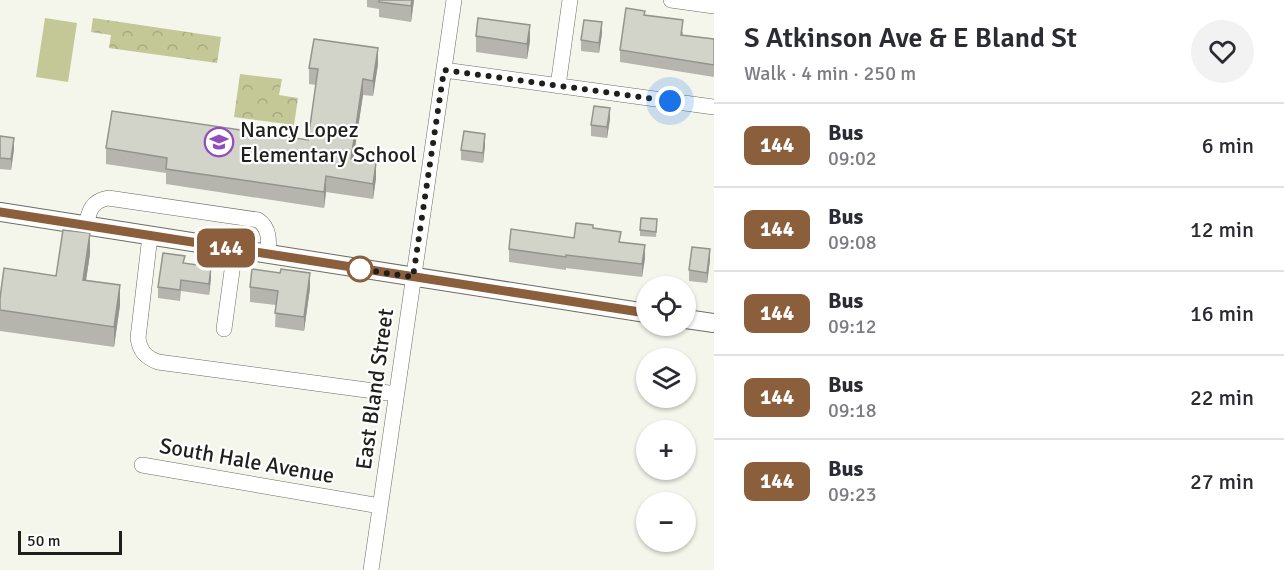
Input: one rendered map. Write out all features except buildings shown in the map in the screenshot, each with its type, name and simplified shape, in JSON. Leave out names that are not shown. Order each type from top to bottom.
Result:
[{"type":"main road","points":[[0,212],[636,311]]},
{"type":"main road","points":[[696,320],[714,323]]},
{"type":"street","name":"East Bland Street","points":[[371,570],[454,0]]},
{"type":"street","points":[[558,86],[570,0]]},
{"type":"street","points":[[670,0],[714,6]]},
{"type":"street","points":[[444,70],[714,107]]},
{"type":"street","points":[[86,226],[90,209],[94,203],[108,198],[258,220],[266,228],[269,242],[268,254]]},
{"type":"street","points":[[150,236],[138,338],[139,348],[148,358],[169,363],[396,394]]},
{"type":"street","points":[[224,329],[235,249]]},
{"type":"street","name":"South Hale Avenue","points":[[142,465],[380,506]]},
{"type":"green space","points":[[45,18],[77,23],[68,82],[36,77]]},
{"type":"green space","points":[[93,18],[221,37],[217,63],[109,48],[111,35],[91,32]]},
{"type":"green space","points":[[240,74],[282,79],[279,95],[298,98],[294,125],[234,117]]},
{"type":"bus line","name":"144","points":[[0,212],[636,311]]},
{"type":"place","name":"Nancy Lopez Elementary School","points":[[219,142]]},
{"type":"route","points":[[360,269],[352,268],[413,277],[444,70],[670,101]]}]
